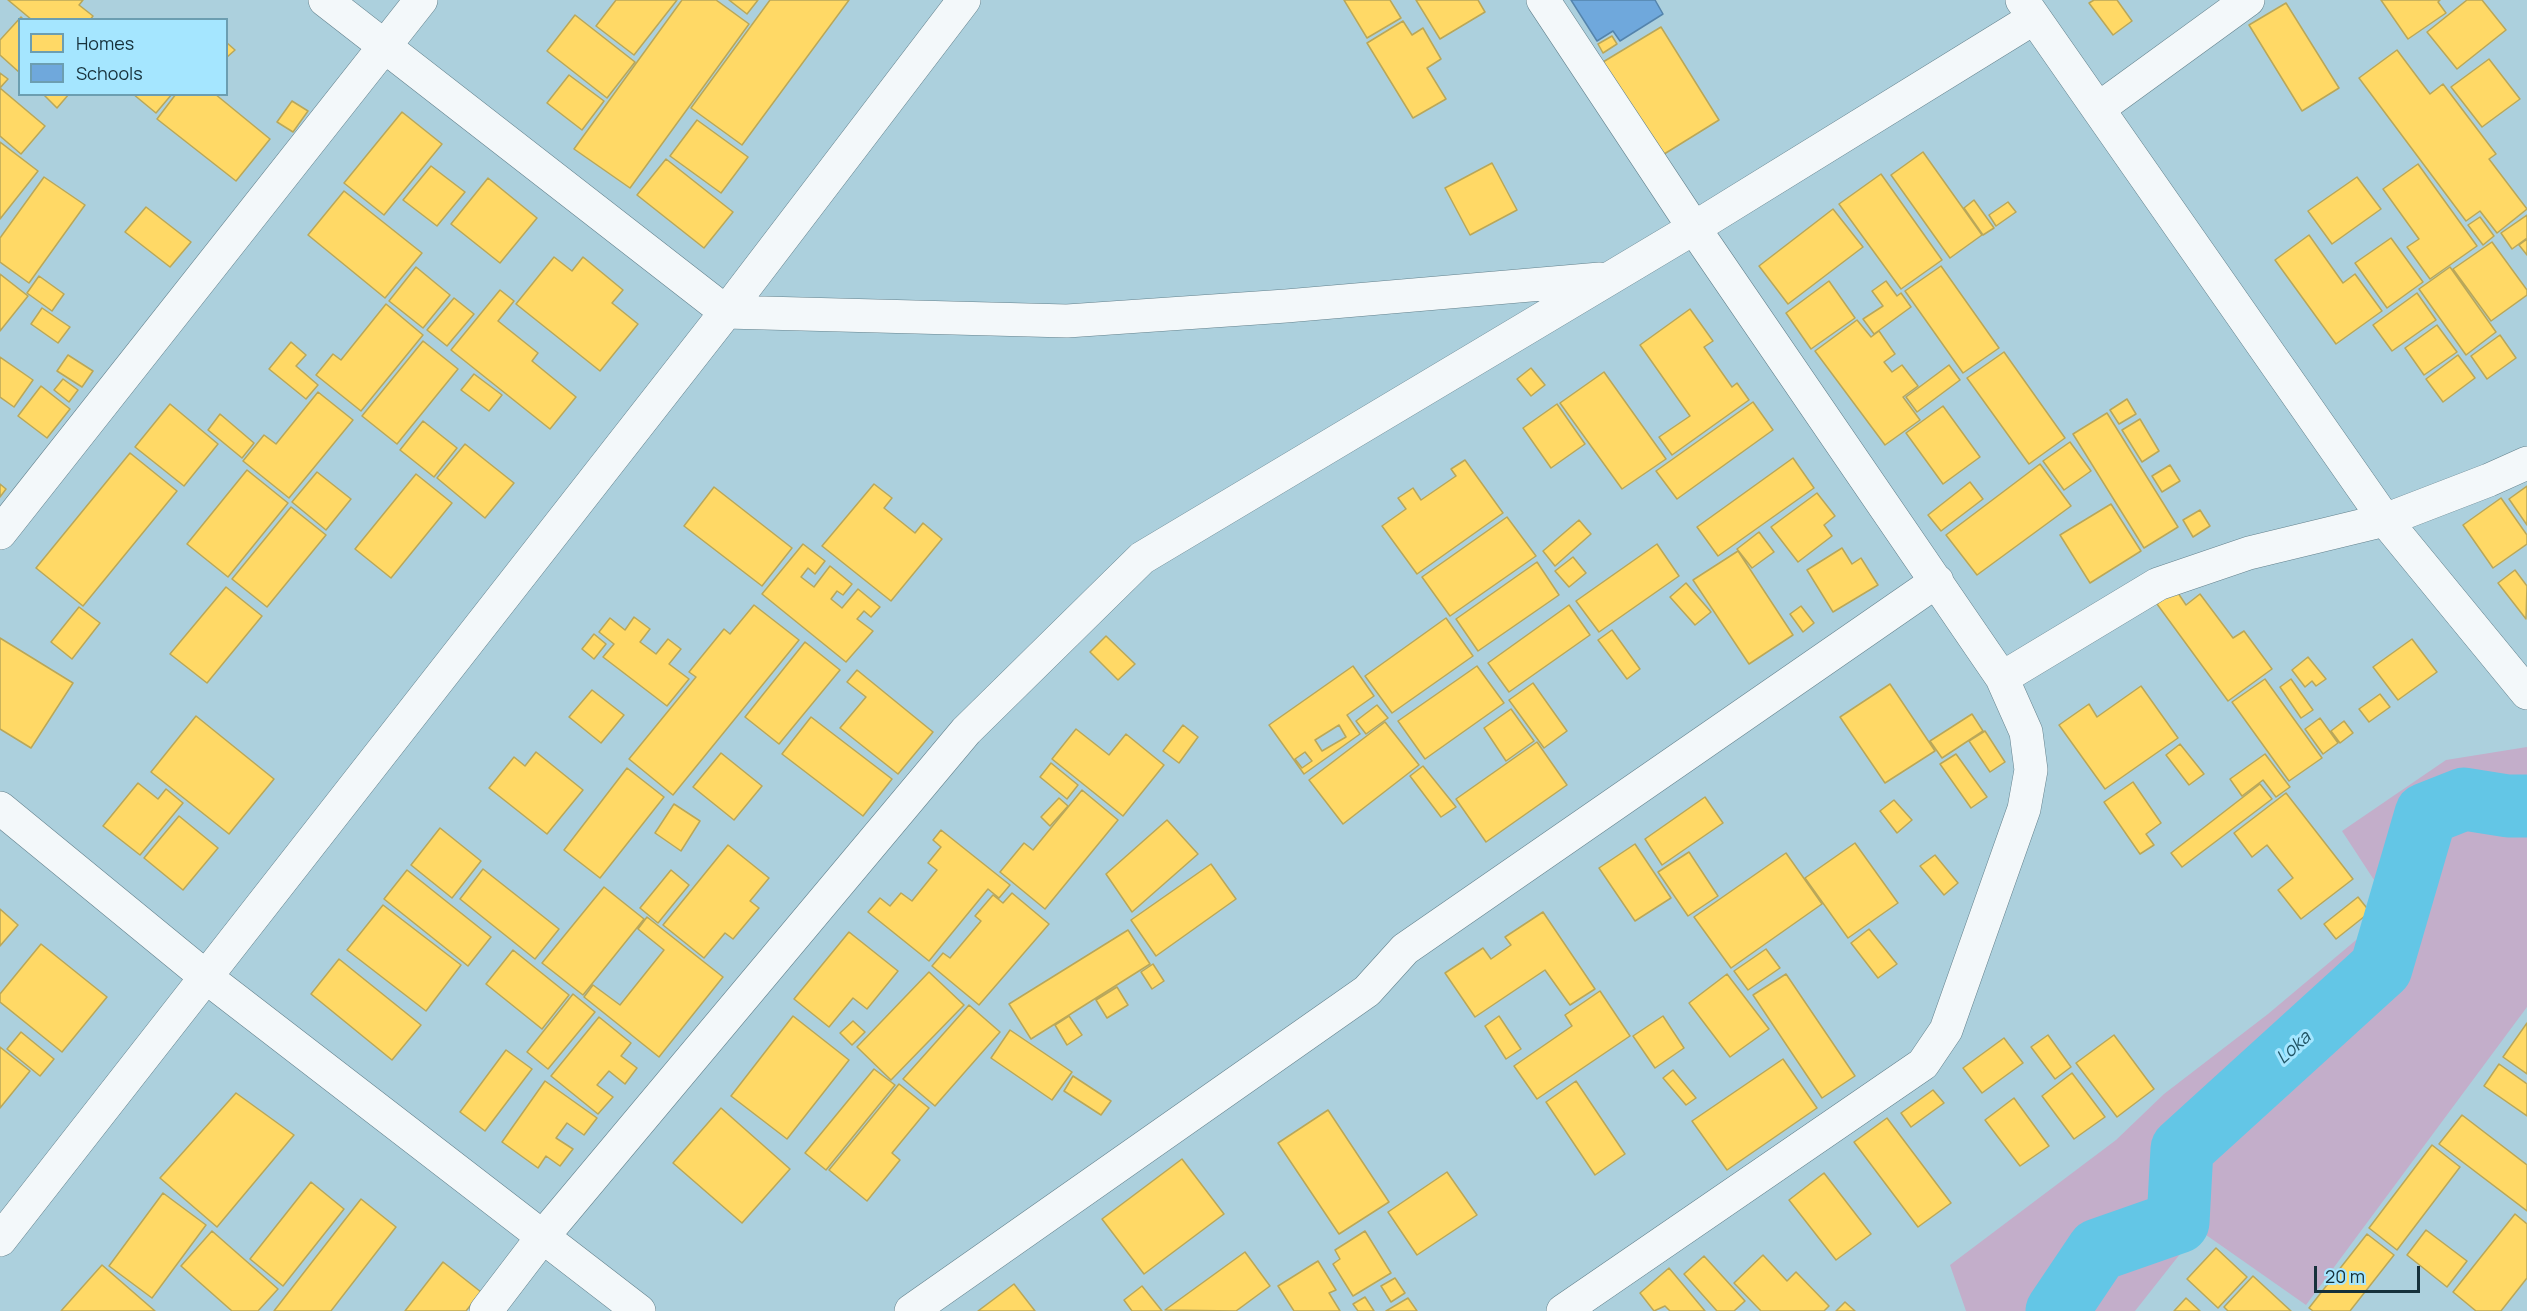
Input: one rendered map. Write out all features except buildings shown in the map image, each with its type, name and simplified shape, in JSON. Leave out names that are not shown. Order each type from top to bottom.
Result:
[{"type":"street","points":[[325,0],[726,312],[1067,321],[1286,306],[1609,279]]},
{"type":"street","points":[[0,533],[420,0]]},
{"type":"street","points":[[0,1240],[726,312],[964,0]]},
{"type":"street","points":[[1543,0],[1694,228],[2002,678],[2026,732],[2031,771],[2024,808],[1946,1030],[1923,1064],[1563,1311]]},
{"type":"street","points":[[2098,109],[2248,0]]},
{"type":"street","points":[[486,1311],[544,1236],[966,731],[1142,558],[1694,228],[2028,9],[2385,520],[2527,693]]},
{"type":"street","points":[[2002,678],[2158,584],[2249,553],[2385,520],[2527,463]]},
{"type":"street","points":[[911,1311],[1367,991],[1405,949],[1937,581]]},
{"type":"street","points":[[0,808],[206,977],[639,1311]]},
{"type":"shaded area","points":[[2527,747],[2527,1007],[2306,1305],[2199,1230],[2135,1311],[1966,1311],[1950,1265],[2116,1140],[2164,1094],[2268,1014],[2393,909],[2342,831],[2446,760]]},
{"type":"waterway","name":"Loka","points":[[2057,1311],[2098,1250],[2178,1222],[2182,1149],[2381,968],[2426,814],[2464,799],[2508,806],[2527,806]]}]
